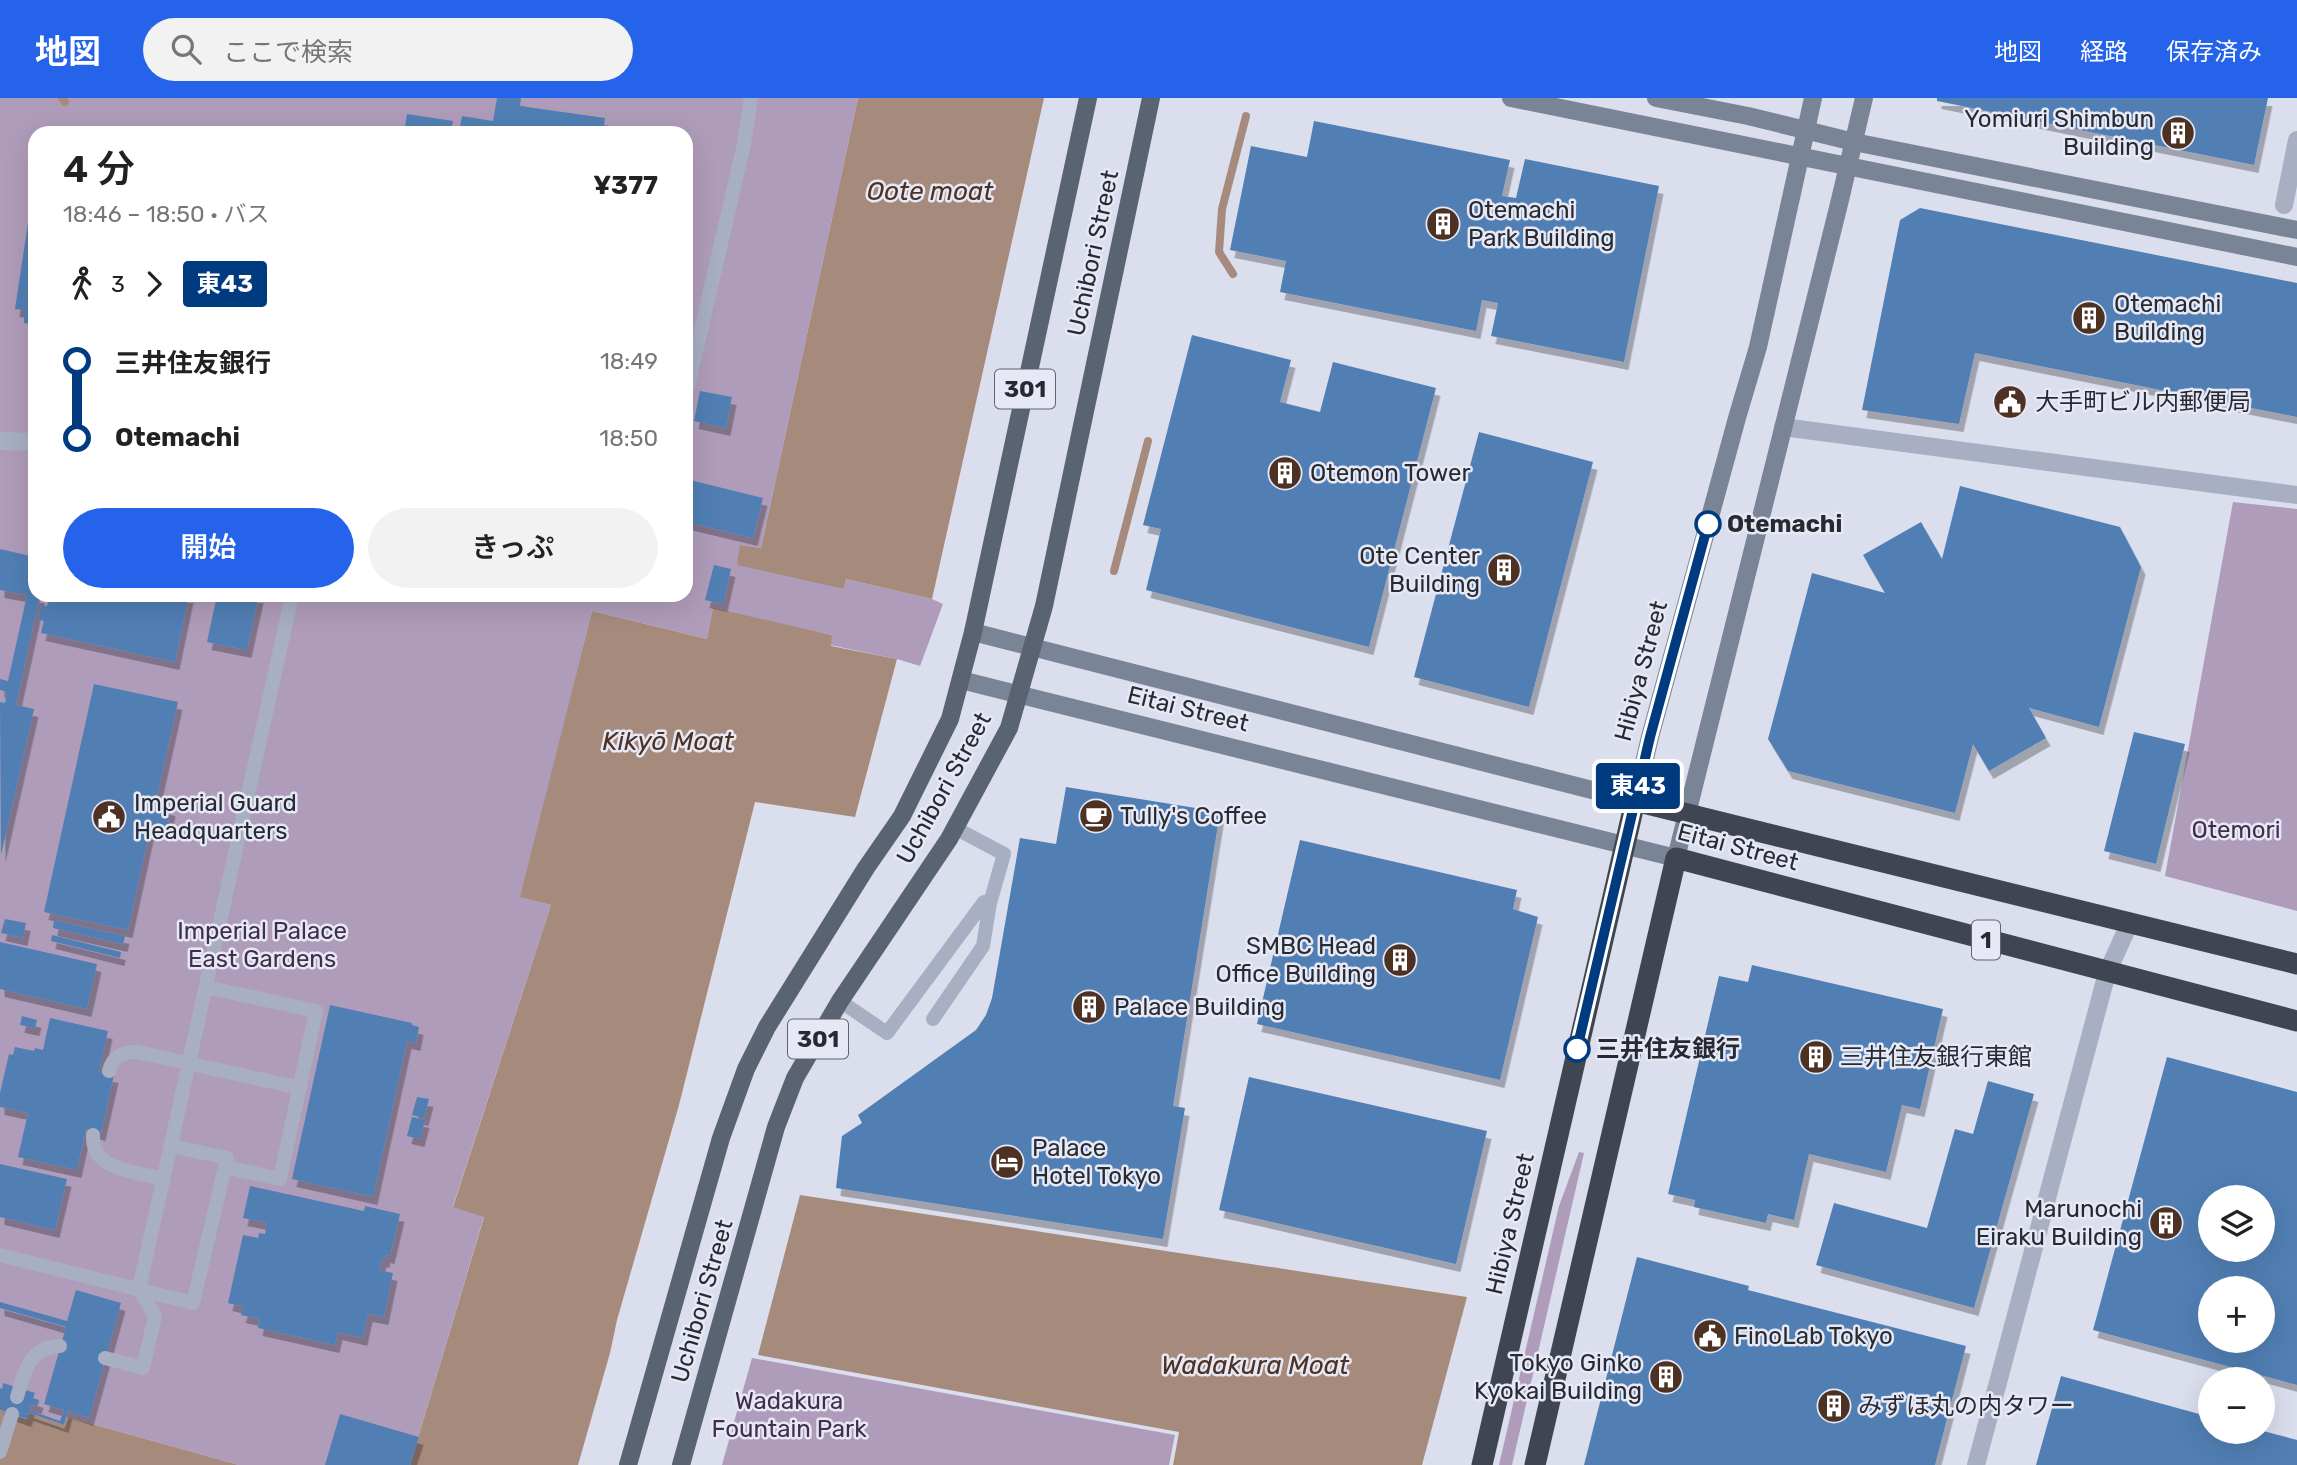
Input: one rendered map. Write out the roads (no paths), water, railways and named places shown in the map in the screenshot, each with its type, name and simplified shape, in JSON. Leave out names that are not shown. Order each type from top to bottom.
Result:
[{"type":"highway","name":"Eitai Street","points":[[1635,801],[2297,964]]},
{"type":"highway","name":"Hibiya Street","points":[[1482,1465],[1635,801]]},
{"type":"highway","name":"Eitai Street","points":[[1676,858],[2297,1021]]},
{"type":"highway","points":[[1535,1465],[1676,858]]},
{"type":"main road","name":"Uchibori Street","points":[[628,1465],[721,1138],[746,1069],[774,1016],[866,868],[902,816],[950,719],[973,632],[1088,98]]},
{"type":"main road","name":"Uchibori Street","points":[[681,1465],[776,1127],[795,1078],[840,1001],[955,828],[1006,736],[1044,606],[1151,98]]},
{"type":"main road","points":[[1511,98],[2297,257]]},
{"type":"main road","points":[[1656,98],[1854,142],[2297,230]]},
{"type":"main road","name":"Hibiya Street","points":[[1635,801],[1660,697],[1758,347],[1813,98]]},
{"type":"main road","points":[[1676,858],[1864,98]]},
{"type":"main road","name":"Eitai Street","points":[[973,632],[1635,801]]},
{"type":"main road","name":"Eitai Street","points":[[961,680],[1676,858]]},
{"type":"street","points":[[2284,205],[2297,140]]},
{"type":"street","points":[[1783,427],[2297,495]]},
{"type":"street","points":[[0,441],[28,442]]},
{"type":"street","points":[[1976,1465],[2107,973],[2130,922]]},
{"type":"lane","points":[[693,365],[744,144],[751,98]]},
{"type":"lane","points":[[105,1358],[143,1368],[155,1316],[139,1289],[290,602]]},
{"type":"lane","points":[[933,1019],[983,946],[990,903],[1004,854],[955,828]]},
{"type":"lane","points":[[840,1001],[887,1033],[984,902],[990,903]]},
{"type":"lane","points":[[206,986],[316,1011],[280,1179],[225,1167]]},
{"type":"lane","points":[[109,1071],[112,1061],[131,1052],[299,1088]]},
{"type":"lane","points":[[93,1135],[94,1147],[104,1162],[164,1179]]},
{"type":"lane","points":[[0,1255],[193,1303],[227,1158],[171,1146]]},
{"type":"lane","points":[[17,1397],[26,1368],[33,1356],[45,1348],[60,1346]]},
{"type":"lane","points":[[0,1452],[12,1414]]},
{"type":"water","name":"Oote moat","points":[[858,98],[1044,98],[932,599],[846,579],[844,589],[737,565],[740,545],[761,548]]},
{"type":"water","name":"Kikyō Moat","points":[[713,608],[832,635],[831,646],[897,659],[855,817],[755,802],[679,1105],[578,1465],[410,1465],[484,1217],[453,1207],[551,905],[520,897],[592,611],[707,639]]},
{"type":"water","name":"Wadakura Moat","points":[[800,1195],[1467,1297],[1422,1465],[1173,1465],[1179,1432],[758,1355]]},
{"type":"water","points":[[0,1410],[26,1419],[29,1413],[64,1425],[67,1417],[239,1465],[0,1465]]},
{"type":"waterway","points":[[62,98],[65,102]]},
{"type":"waterway","points":[[1233,274],[1219,252],[1222,209],[1246,116]]},
{"type":"waterway","points":[[1114,571],[1148,441]]},
{"type":"place","name":"Yomiuri Shimbun Building","points":[[2178,133]]},
{"type":"place","name":"Otemachi Park Building","points":[[1443,224]]},
{"type":"place","name":"Otemachi Building","points":[[2089,318]]},
{"type":"place","name":"大手町ビル内郵便局","points":[[2010,402]]},
{"type":"place","name":"Otemon Tower","points":[[1285,473]]},
{"type":"place","name":"Otemachi","points":[[1708,524]]},
{"type":"place","name":"Ote Center Building","points":[[1504,570]]},
{"type":"place","name":"Tully's Coffee","points":[[1096,816]]},
{"type":"place","name":"Imperial Guard Headquarters","points":[[109,817]]},
{"type":"place","name":"SMBC Head Office Building","points":[[1400,960]]},
{"type":"place","name":"Palace Building","points":[[1089,1007]]},
{"type":"place","name":"三井住友銀行","points":[[1577,1049]]},
{"type":"place","name":"三井住友銀行東館","points":[[1816,1057]]},
{"type":"place","name":"Palace Hotel Tokyo","points":[[1007,1162]]},
{"type":"place","name":"Marunochi Eiraku Building","points":[[2166,1223]]},
{"type":"place","name":"FinoLab Tokyo","points":[[1710,1336]]},
{"type":"place","name":"Tokyo Ginko Kyokai Building","points":[[1666,1377]]},
{"type":"place","name":"みずほ丸の内タワー","points":[[1834,1406]]},
{"type":"park label","name":"Otemori","points":[[2236,830]]},
{"type":"park label","name":"Imperial Palace East Gardens","points":[[262,945]]},
{"type":"park label","name":"Wadakura Fountain Park","points":[[789,1415]]}]
